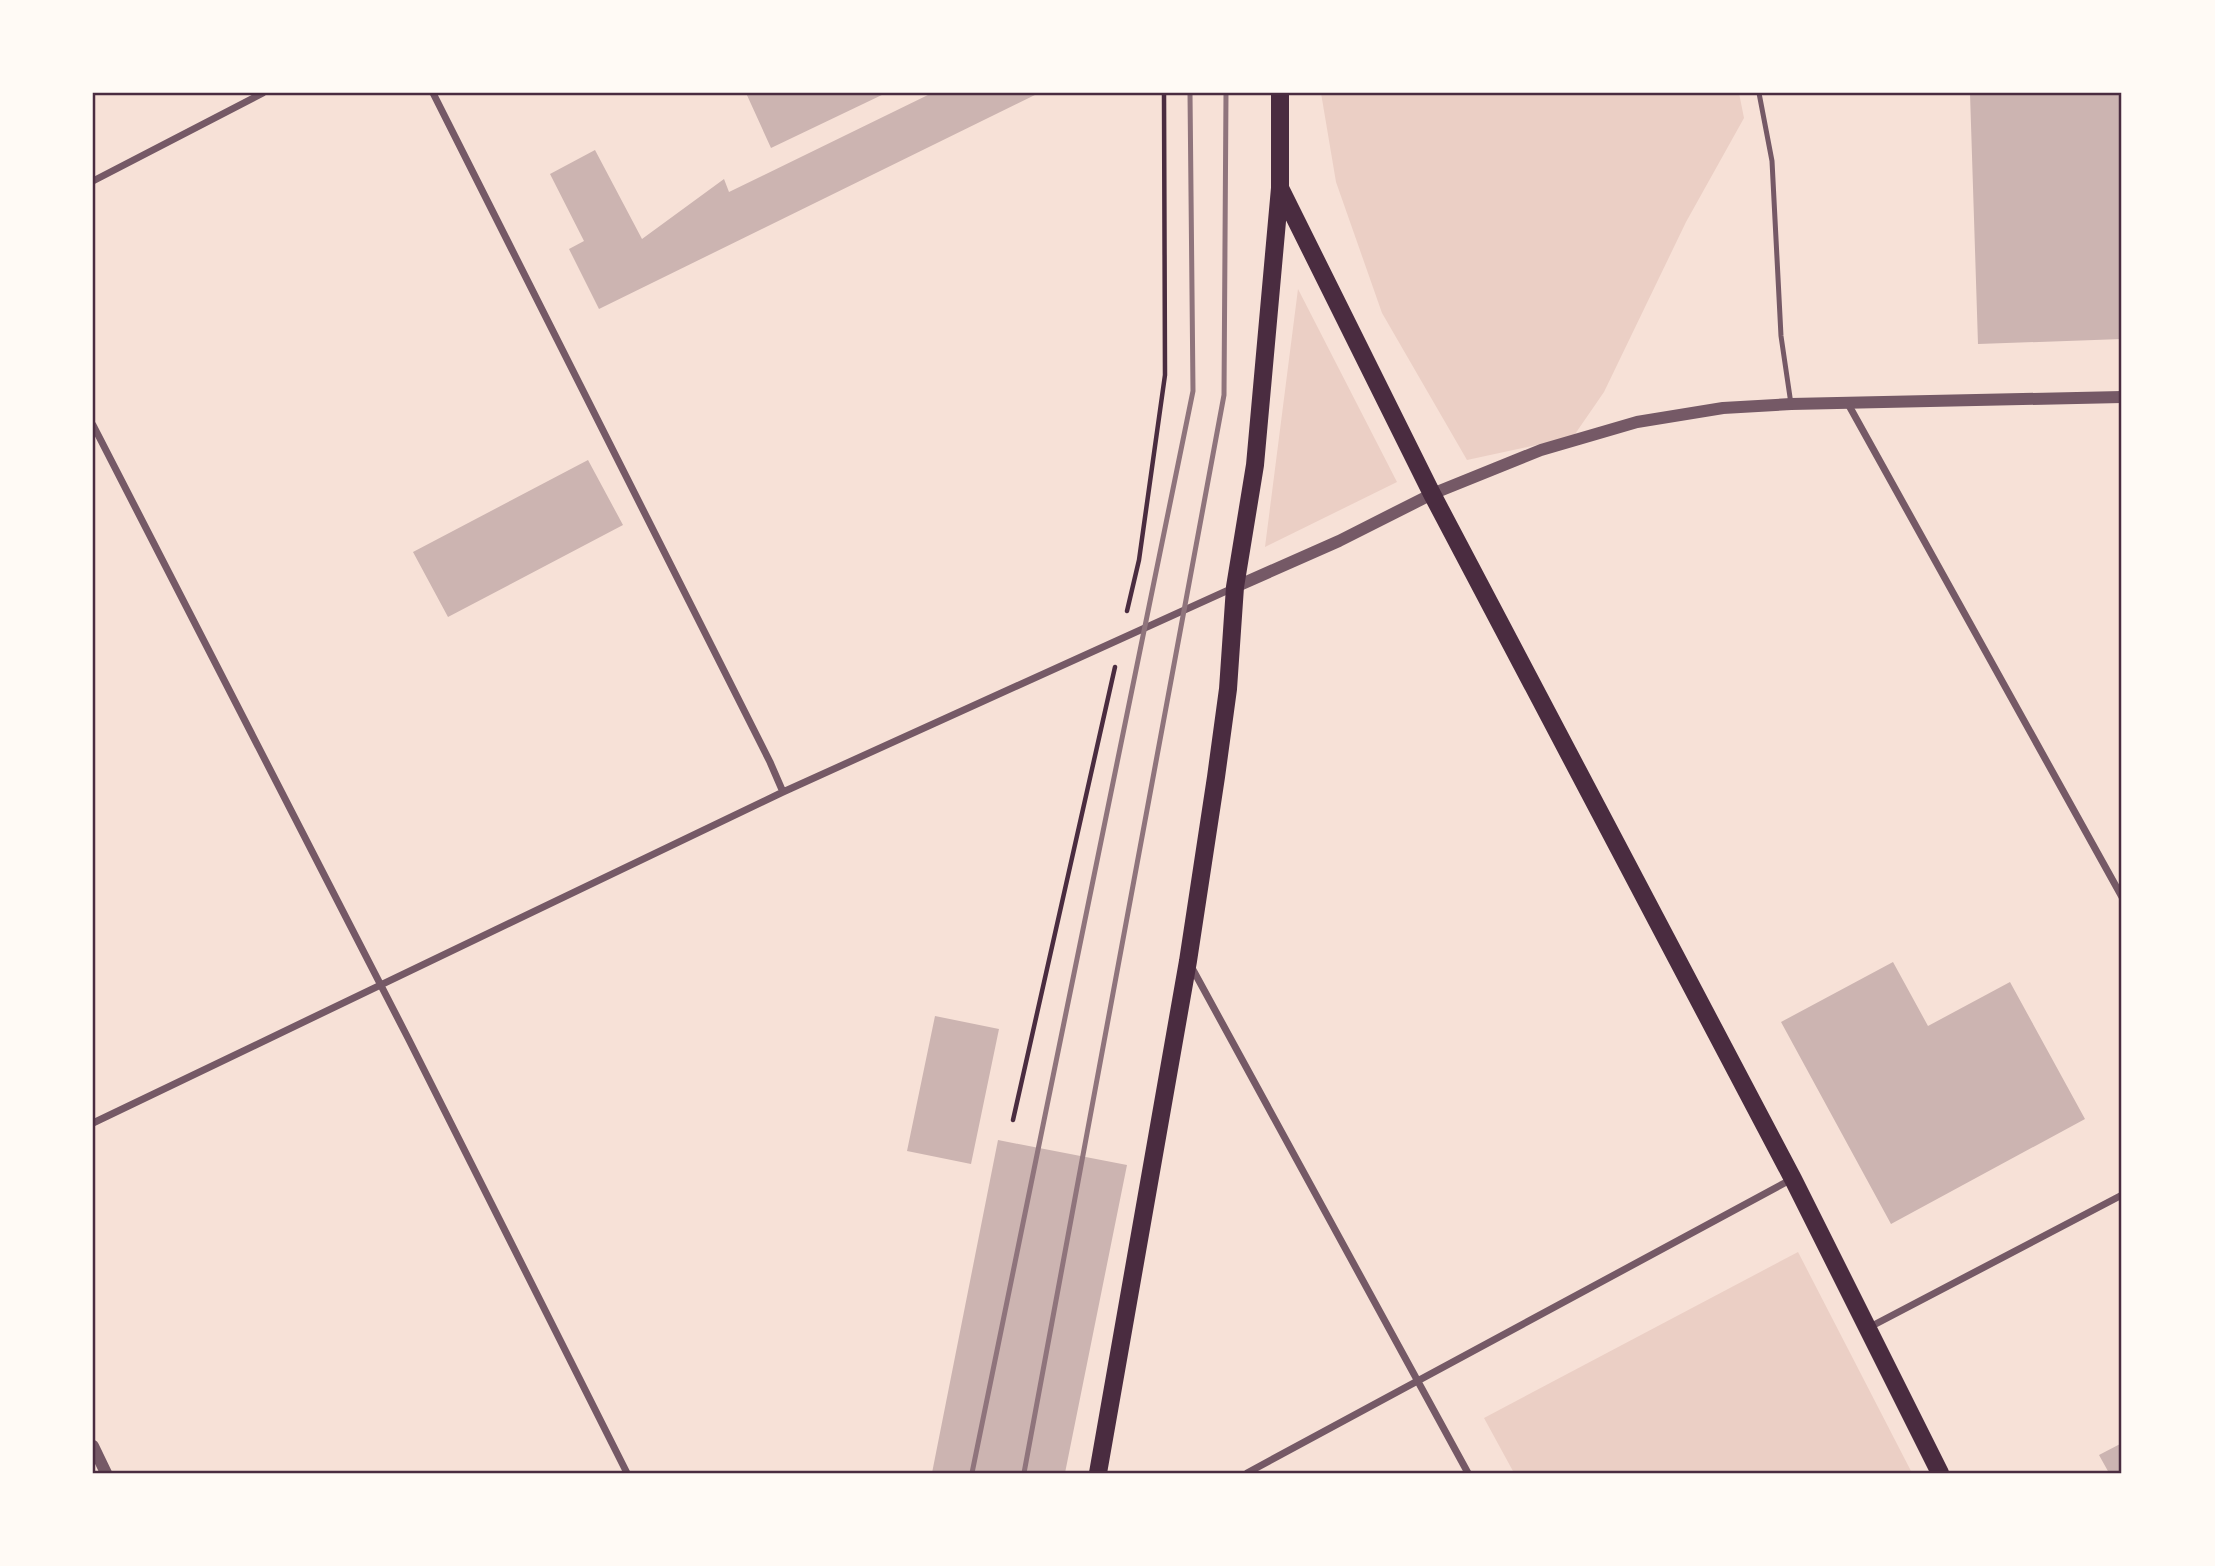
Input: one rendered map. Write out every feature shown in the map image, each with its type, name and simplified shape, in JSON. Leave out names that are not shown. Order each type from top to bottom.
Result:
[{"type":"main road","points":[[1098,1473],[1206,853],[1224,714],[1235,587],[1255,466],[1280,188],[1280,93]]},
{"type":"main road","points":[[1280,188],[1432,494],[1793,1179],[1940,1473]]},
{"type":"street","points":[[93,181],[263,93]]},
{"type":"street","points":[[433,93],[758,737],[782,792]]},
{"type":"street","points":[[93,1123],[782,792],[1339,541],[1432,494],[1541,450],[1637,422],[1723,408],[1847,402],[2122,397]]},
{"type":"street","points":[[1847,402],[2122,897]]},
{"type":"street","points":[[93,425],[627,1473]]},
{"type":"street","points":[[1188,961],[1468,1473]]},
{"type":"street","points":[[1247,1473],[1793,1179]]},
{"type":"street","points":[[1868,1328],[2122,1195]]},
{"type":"street","points":[[93,1446],[106,1473]]},
{"type":"lane","points":[[1759,93],[1772,161],[1781,336],[1791,404]]},
{"type":"path","points":[[1013,1121],[1139,560],[1165,375],[1164,93]]},
{"type":"shaded area","points":[[1321,93],[1739,93],[1744,118],[1686,222],[1604,392],[1573,437],[1467,460],[1382,313],[1336,182]]},
{"type":"shaded area","points":[[1298,289],[1397,482],[1265,547]]},
{"type":"shaded area","points":[[1798,1252],[1912,1473],[1514,1473],[1484,1418]]},
{"type":"building","points":[[746,93],[886,93],[771,148]]},
{"type":"building","points":[[932,93],[1039,93],[599,309],[569,249],[584,241],[550,174],[595,150],[642,239],[724,179],[729,192]]},
{"type":"building","points":[[1970,93],[2122,93],[2122,339],[1978,344]]},
{"type":"building","points":[[588,460],[623,525],[448,617],[413,552]]},
{"type":"building","points":[[1893,962],[1928,1026],[2010,982],[2085,1119],[1891,1224],[1781,1022]]},
{"type":"building","points":[[935,1016],[999,1029],[971,1164],[907,1151]]},
{"type":"building","points":[[998,1140],[1127,1165],[1065,1473],[932,1473]]},
{"type":"building","points":[[2122,1443],[2122,1473],[2109,1473],[2099,1455]]},
{"type":"railway","points":[[972,1473],[1193,391],[1190,93]]},
{"type":"railway","points":[[1024,1473],[1224,395],[1226,93]]}]
